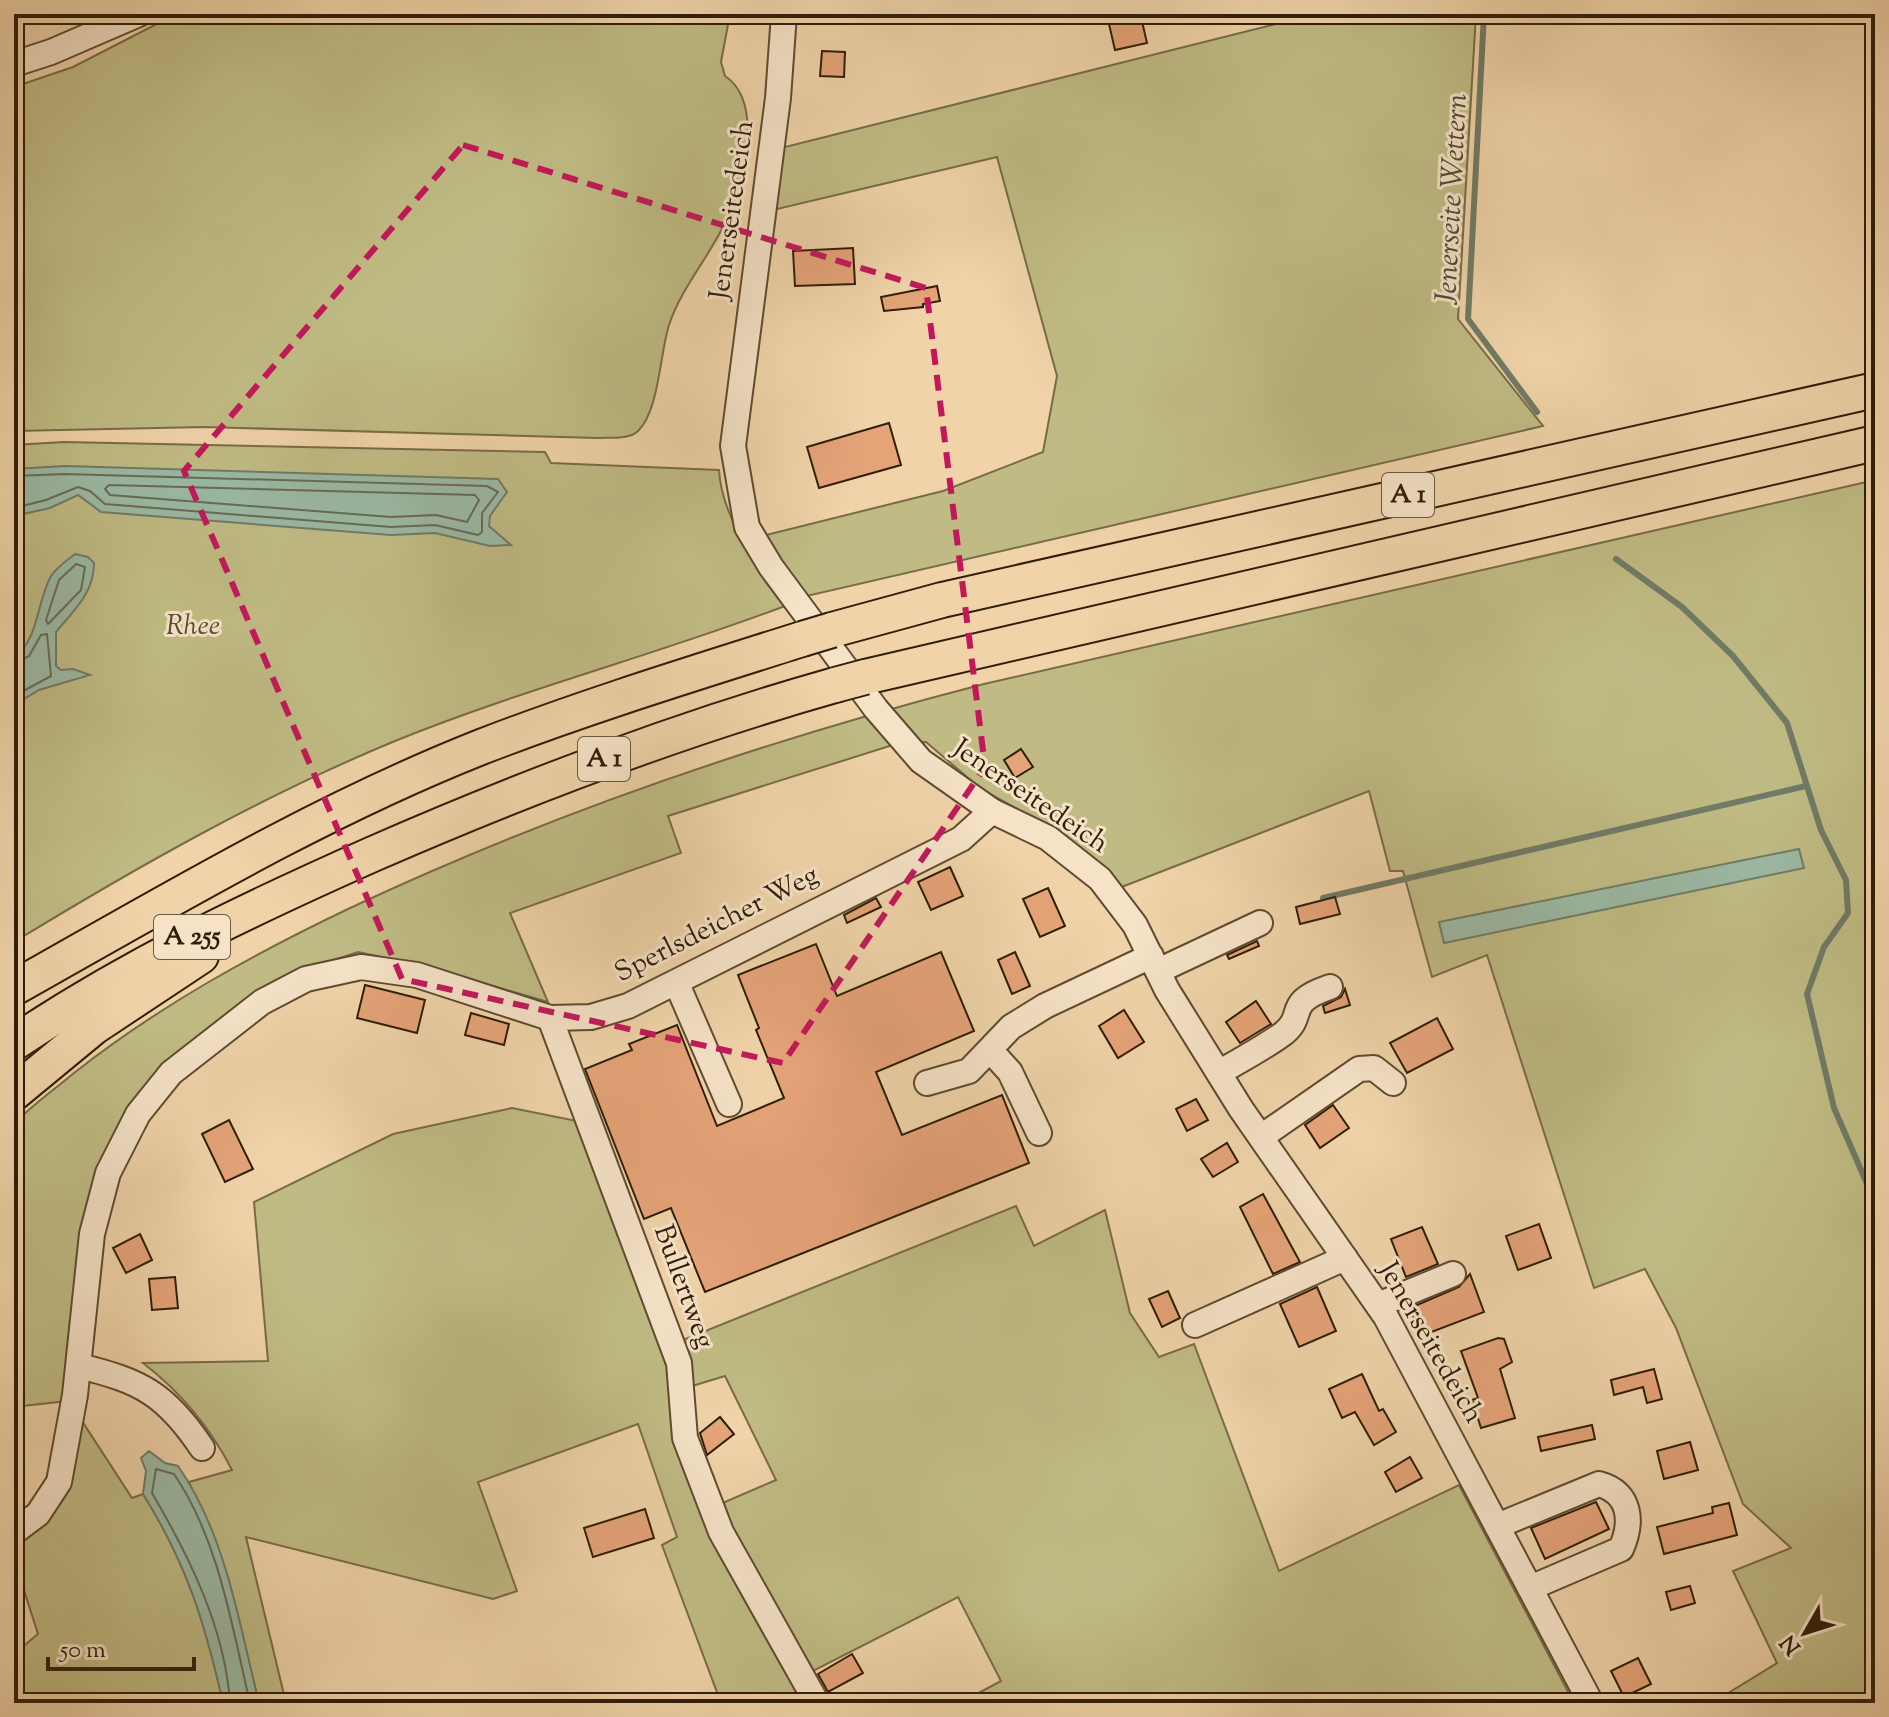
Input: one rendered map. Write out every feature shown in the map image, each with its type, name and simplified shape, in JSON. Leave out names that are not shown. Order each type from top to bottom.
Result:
[{"type":"highway","name":"A 1","points":[[14,988],[167,899],[280,839],[480,748],[646,688],[942,600],[1875,390]]},
{"type":"highway","name":"A 1","points":[[14,1093],[50,1061],[153,986],[233,935],[380,851],[505,796],[622,752],[850,681],[1875,443]]},
{"type":"highway","name":"A 255","points":[[14,1043],[137,967],[227,919],[380,851]]},
{"type":"highway","points":[[14,996],[49,968]]},
{"type":"street","points":[[14,64],[51,52],[139,14]]},
{"type":"street","name":"Jenerseitedeich","points":[[784,14],[778,98],[733,446],[747,527],[771,567],[876,709],[921,761],[992,811],[1048,838],[1100,879],[1135,925],[1219,1073],[1378,1305],[1591,1703]]},
{"type":"street","name":"Sperlsdeicher Weg","points":[[14,1532],[38,1514],[59,1482],[79,1366],[92,1234],[108,1173],[138,1114],[171,1073],[219,1033],[262,1002],[306,979],[361,967],[417,975],[550,1018],[591,1017],[628,1006],[677,984],[834,899],[961,839],[992,811]]},
{"type":"street","points":[[927,1083],[969,1071],[1011,1027],[1045,1006],[1260,923]]},
{"type":"street","points":[[677,984],[729,1104]]},
{"type":"street","points":[[1219,1073],[1285,1032],[1295,1008],[1307,995],[1330,987]]},
{"type":"street","name":"Bullertweg","points":[[550,1018],[679,1363],[685,1438],[721,1532],[817,1703]]},
{"type":"street","points":[[991,1051],[1010,1072],[1039,1133]]},
{"type":"street","points":[[1261,1137],[1359,1069],[1374,1068],[1393,1083]]},
{"type":"street","points":[[1195,1325],[1345,1258]]},
{"type":"street","points":[[1378,1305],[1453,1274]]},
{"type":"street","points":[[79,1366],[127,1377],[156,1393],[179,1413],[202,1448]]},
{"type":"street","points":[[1497,1526],[1599,1484],[1615,1488],[1625,1501],[1628,1533],[1621,1549],[1530,1588]]},
{"type":"highlighted area","points":[[463,145],[926,288],[985,767],[783,1063],[402,979],[184,471]]},
{"type":"green space","points":[[176,14],[730,14],[721,62],[725,76],[737,88],[744,103],[747,140],[741,179],[716,241],[675,310],[666,337],[655,396],[638,431],[624,437],[597,438],[205,427],[14,431],[14,87],[73,67]]},
{"type":"green space","points":[[1316,14],[1476,14],[1458,319],[1543,426],[807,596],[762,536],[943,491],[1043,452],[1057,376],[997,157],[773,210],[781,148]]},
{"type":"green space","name":"Rhee","points":[[64,442],[545,452],[551,463],[719,470],[734,524],[785,606],[443,722],[345,762],[201,834],[14,942],[14,445]]},
{"type":"green space","points":[[1875,480],[1875,1703],[1712,1703],[1777,1663],[1733,1571],[1791,1548],[1743,1504],[1676,1328],[1645,1269],[1594,1288],[1487,955],[1432,977],[1403,871],[1390,871],[1369,791],[1119,888],[1059,832],[981,789],[926,742],[899,743],[668,816],[681,853],[510,913],[548,1002],[421,965],[358,952],[300,971],[216,1026],[96,1172],[69,1401],[132,1498],[143,1494],[171,1544],[202,1621],[223,1703],[14,1703],[14,1690],[24,1682],[14,1667],[14,1654],[38,1634],[14,1559],[14,1518],[41,1497],[68,1401],[14,1407],[14,1124],[74,1073],[172,1004],[276,945],[348,909],[503,841],[660,782],[820,730],[984,684]]},
{"type":"green space","points":[[512,1108],[582,1122],[672,1364],[681,1438],[811,1703],[721,1703],[662,1545],[677,1537],[638,1424],[478,1482],[517,1591],[493,1599],[246,1537],[286,1703],[259,1703],[228,1577],[189,1482],[232,1470],[194,1412],[143,1363],[268,1361],[254,1202],[393,1134]]},
{"type":"green space","points":[[1016,1206],[1034,1246],[1105,1210],[1130,1313],[1159,1357],[1194,1344],[1279,1571],[1459,1485],[1574,1703],[960,1703],[1001,1681],[958,1597],[809,1673],[718,1505],[776,1480],[725,1376],[689,1387],[678,1342]]},
{"type":"water","points":[[65,466],[498,479],[507,492],[490,516],[489,526],[511,545],[490,546],[435,533],[391,535],[101,512],[78,495],[50,508],[14,516],[14,469]]},
{"type":"water","points":[[75,554],[88,557],[94,563],[93,574],[82,600],[56,632],[56,666],[61,670],[73,669],[90,675],[39,690],[14,705],[14,658],[29,640],[51,576]]},
{"type":"water","points":[[1799,849],[1804,868],[1444,943],[1439,922]]},
{"type":"water","points":[[149,1451],[165,1463],[178,1466],[208,1521],[229,1580],[259,1703],[223,1703],[193,1595],[172,1545],[143,1494],[146,1471],[141,1458]]},
{"type":"building","points":[[1141,17],[1147,43],[1115,50],[1109,24]]},
{"type":"building","points":[[822,51],[845,52],[844,77],[820,76]]},
{"type":"building","points":[[853,248],[855,284],[795,286],[793,251]]},
{"type":"building","points":[[937,286],[940,301],[923,304],[923,307],[884,311],[881,297]]},
{"type":"building","points":[[889,423],[901,465],[819,488],[807,447]]},
{"type":"building","points":[[1021,749],[1033,767],[1015,778],[1004,760]]},
{"type":"building","points":[[950,867],[963,896],[931,910],[918,882]]},
{"type":"building","points":[[1048,888],[1065,926],[1040,937],[1023,899]]},
{"type":"building","points":[[1335,897],[1340,914],[1300,924],[1296,907]]},
{"type":"building","points":[[876,898],[881,907],[847,923],[844,915]]},
{"type":"building","points":[[1257,941],[1259,946],[1229,959],[1227,955]]},
{"type":"building","points":[[816,944],[837,996],[941,952],[974,1031],[876,1072],[902,1135],[1002,1095],[1029,1163],[705,1292],[671,1208],[644,1219],[585,1069],[632,1050],[629,1044],[677,1025],[717,1126],[784,1098],[756,1030],[759,1028],[738,975]]},
{"type":"building","points":[[1015,952],[1030,986],[1012,994],[998,960]]},
{"type":"building","points":[[365,985],[425,1000],[417,1033],[357,1018]]},
{"type":"building","points":[[1345,989],[1350,1005],[1325,1013],[1323,1006],[1341,997]]},
{"type":"building","points":[[1256,1001],[1271,1024],[1240,1043],[1226,1022]]},
{"type":"building","points":[[1124,1010],[1144,1042],[1118,1058],[1099,1026]]},
{"type":"building","points":[[471,1013],[509,1024],[504,1045],[465,1035]]},
{"type":"building","points":[[1437,1018],[1453,1049],[1407,1073],[1390,1043]]},
{"type":"building","points":[[1196,1099],[1208,1120],[1187,1131],[1176,1109]]},
{"type":"building","points":[[1333,1105],[1349,1128],[1320,1148],[1305,1125]]},
{"type":"building","points":[[229,1120],[253,1169],[225,1182],[202,1134]]},
{"type":"building","points":[[1227,1143],[1238,1162],[1213,1177],[1201,1159]]},
{"type":"building","points":[[1263,1194],[1300,1262],[1273,1274],[1240,1207]]},
{"type":"building","points":[[1539,1224],[1551,1258],[1518,1270],[1506,1236]]},
{"type":"building","points":[[1422,1227],[1438,1264],[1406,1277],[1391,1239]]},
{"type":"building","points":[[140,1234],[152,1260],[126,1273],[113,1248]]},
{"type":"building","points":[[1470,1274],[1484,1312],[1421,1336],[1410,1308],[1459,1287]]},
{"type":"building","points":[[175,1277],[178,1308],[152,1310],[149,1279]]},
{"type":"building","points":[[1317,1287],[1336,1331],[1299,1347],[1280,1304]]},
{"type":"building","points":[[1168,1291],[1180,1318],[1162,1327],[1149,1299]]},
{"type":"building","points":[[1498,1338],[1504,1339],[1512,1362],[1500,1369],[1515,1418],[1481,1428],[1472,1400],[1478,1398],[1461,1351]]},
{"type":"building","points":[[1654,1369],[1662,1399],[1647,1403],[1643,1387],[1614,1395],[1611,1380]]},
{"type":"building","points":[[1362,1374],[1379,1411],[1383,1409],[1396,1432],[1374,1445],[1355,1412],[1342,1418],[1329,1389]]},
{"type":"building","points":[[720,1417],[734,1434],[707,1455],[700,1433]]},
{"type":"building","points":[[1592,1425],[1595,1439],[1541,1451],[1538,1437]]},
{"type":"building","points":[[1690,1442],[1698,1470],[1664,1479],[1657,1451]]},
{"type":"building","points":[[1410,1457],[1422,1478],[1396,1492],[1385,1472]]},
{"type":"building","points":[[1596,1502],[1609,1529],[1545,1559],[1531,1528]]},
{"type":"building","points":[[1729,1503],[1737,1535],[1664,1554],[1657,1527],[1713,1513],[1712,1507]]},
{"type":"building","points":[[645,1509],[654,1538],[593,1557],[584,1528]]},
{"type":"building","points":[[1690,1586],[1695,1603],[1671,1610],[1666,1592]]},
{"type":"building","points":[[852,1654],[863,1673],[828,1692],[818,1674]]},
{"type":"building","points":[[1638,1658],[1651,1684],[1624,1697],[1611,1671]]},
{"type":"waterway","name":"Jenerseite Wettern","points":[[1484,14],[1468,319],[1537,412]]},
{"type":"waterway","name":"Jenerseite Wettern","points":[[1616,559],[1682,607],[1733,656],[1787,723],[1821,830],[1846,880],[1848,913],[1824,947],[1807,994],[1834,1108],[1875,1202]]},
{"type":"waterway","points":[[1323,898],[1806,786]]}]
